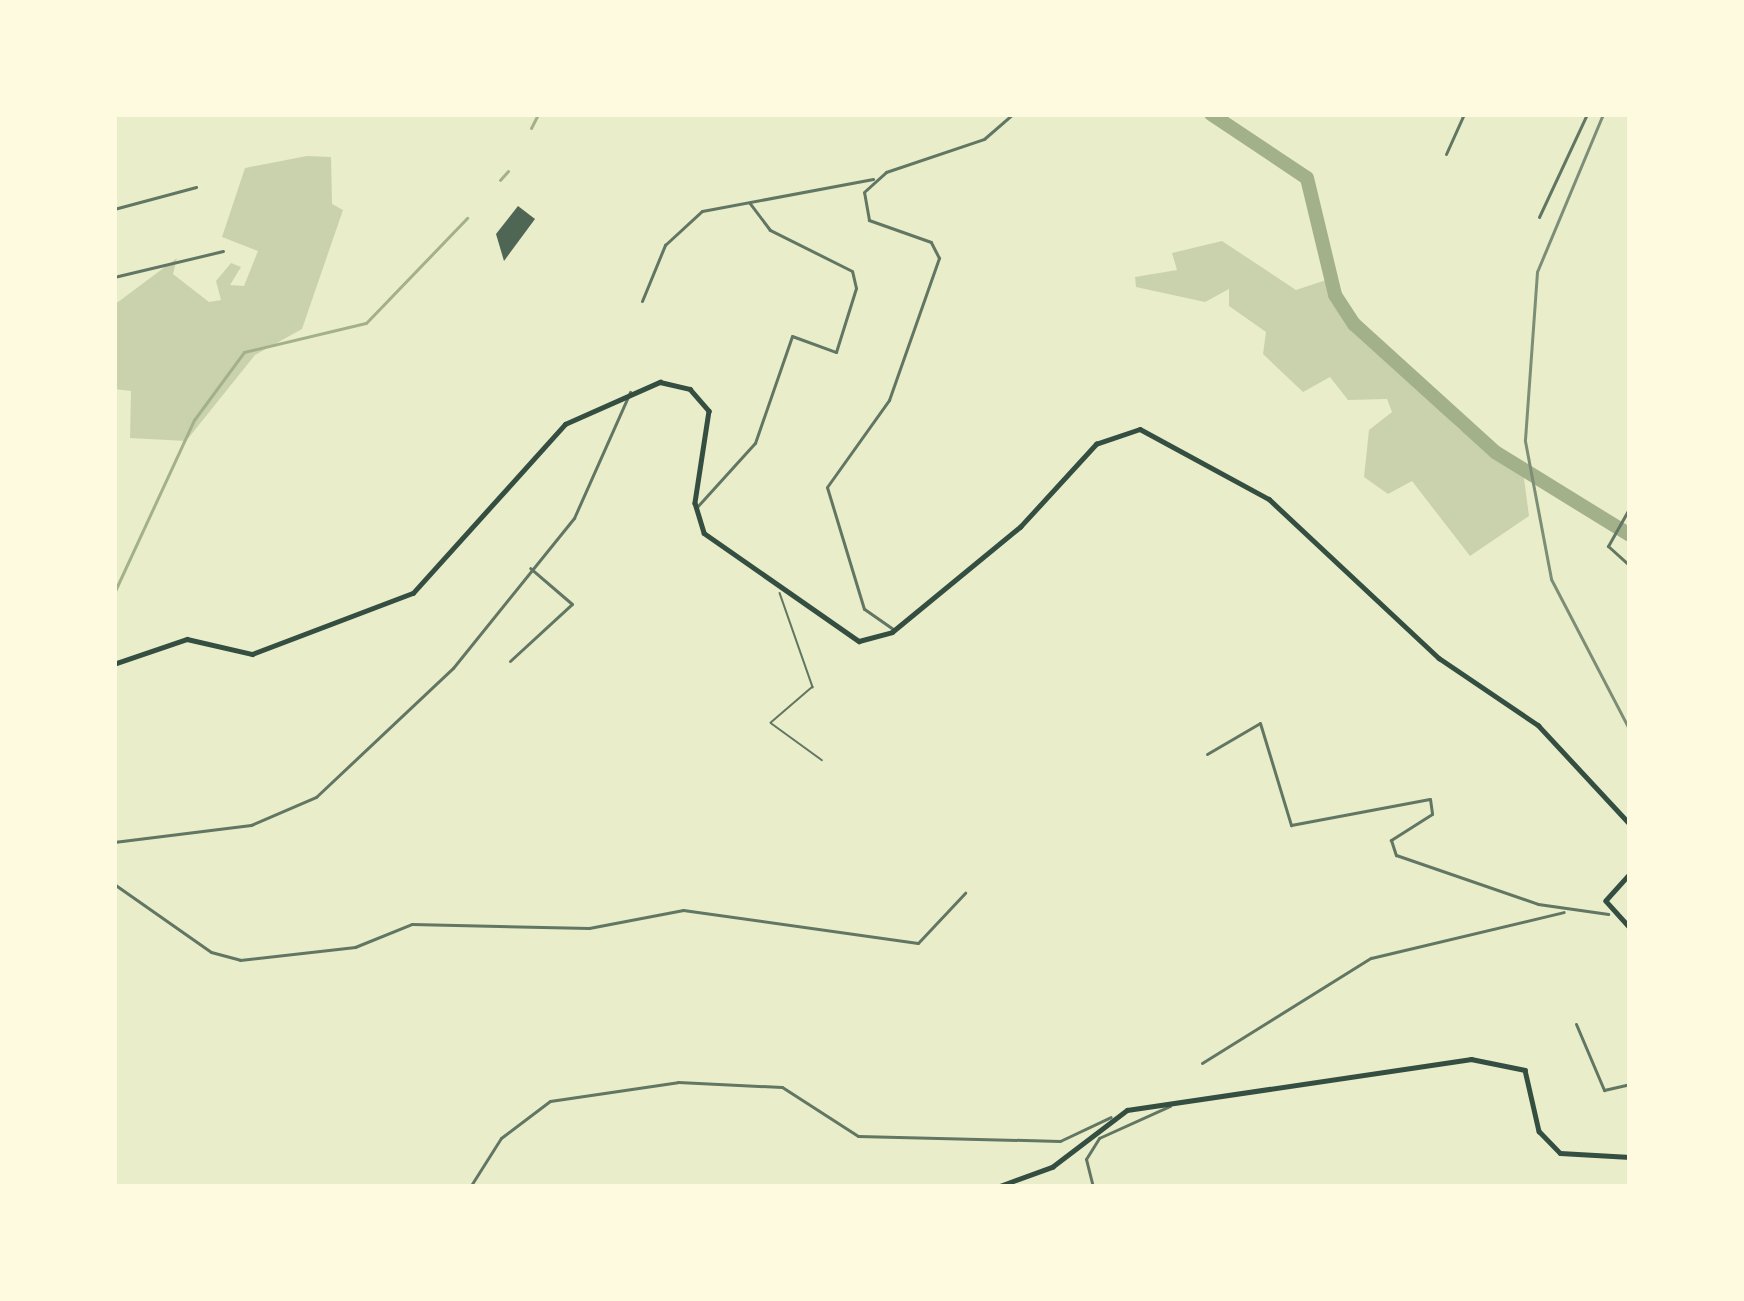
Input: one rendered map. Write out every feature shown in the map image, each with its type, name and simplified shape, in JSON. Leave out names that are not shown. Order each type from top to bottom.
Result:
[{"type":"main road","points":[[114,664],[187,639],[252,654],[413,593],[528,456],[583,411],[630,392],[676,383],[710,411],[696,510],[717,547],[850,639],[895,630],[1020,527],[1096,444],[1161,432],[1269,499],[1439,658],[1538,724],[1630,824]]},
{"type":"main road","points":[[1630,874],[1608,895],[1608,914],[1630,928]]},
{"type":"main road","points":[[997,1187],[1052,1167],[1111,1117],[1374,1067],[1507,1058],[1528,1076],[1553,1149],[1630,1156]]},
{"type":"street","points":[[642,301],[678,227],[750,203],[875,179],[984,139],[1013,114]]},
{"type":"street","points":[[1446,154],[1464,114]]},
{"type":"street","points":[[1539,217],[1585,114]]},
{"type":"street","points":[[875,179],[865,215],[931,242],[939,258],[889,400],[837,461],[826,498],[864,609],[895,630]]},
{"type":"street","points":[[114,209],[196,187]]},
{"type":"street","points":[[696,510],[755,443],[792,336],[836,352],[856,288],[852,271],[770,230],[750,203]]},
{"type":"street","points":[[114,278],[224,251]]},
{"type":"street","points":[[114,842],[235,828],[316,796],[453,668],[596,486],[630,392]]},
{"type":"street","points":[[1629,508],[1610,540],[1630,566]]},
{"type":"street","points":[[510,661],[572,604],[528,567]]},
{"type":"street","points":[[1207,754],[1260,723],[1286,823],[1430,799],[1432,814],[1394,836],[1392,852],[1568,910],[1608,914]]},
{"type":"street","points":[[114,884],[211,952],[240,960],[355,947],[412,924],[589,928],[693,909],[918,943],[964,893]]},
{"type":"street","points":[[1202,1063],[1371,958],[1568,910]]},
{"type":"street","points":[[1576,1024],[1604,1090],[1630,1084]]},
{"type":"street","points":[[470,1187],[539,1106],[678,1082],[769,1083],[858,1136],[1060,1141],[1111,1117]]},
{"type":"street","points":[[1093,1187],[1086,1160],[1099,1138],[1171,1105]]},
{"type":"lane","points":[[780,592],[813,687],[771,723],[822,760]]},
{"type":"green space","points":[[307,156],[331,157],[332,204],[343,210],[302,329],[255,355],[186,441],[130,438],[131,391],[114,389],[114,305],[177,258],[173,274],[209,302],[221,300],[216,281],[231,263],[241,267],[230,285],[244,286],[258,251],[222,237],[245,168]]},
{"type":"green space","points":[[1222,241],[1296,290],[1329,279],[1358,330],[1459,429],[1523,471],[1529,516],[1470,556],[1412,481],[1388,494],[1364,477],[1369,430],[1392,412],[1387,399],[1348,400],[1330,377],[1303,392],[1263,354],[1266,332],[1229,306],[1229,289],[1205,302],[1136,287],[1135,277],[1177,270],[1172,253]]},
{"type":"building","points":[[518,206],[535,219],[504,261],[496,234]]},
{"type":"waterway","points":[[531,128],[538,114]]},
{"type":"waterway","points":[[1211,114],[1307,178],[1335,295],[1354,324],[1495,452],[1630,535]]},
{"type":"waterway","points":[[500,180],[508,171]]},
{"type":"waterway","points":[[114,593],[194,420],[244,352],[366,323],[467,218]]},
{"type":"railway","points":[[1603,114],[1537,272],[1525,441],[1551,579],[1630,731]]}]
